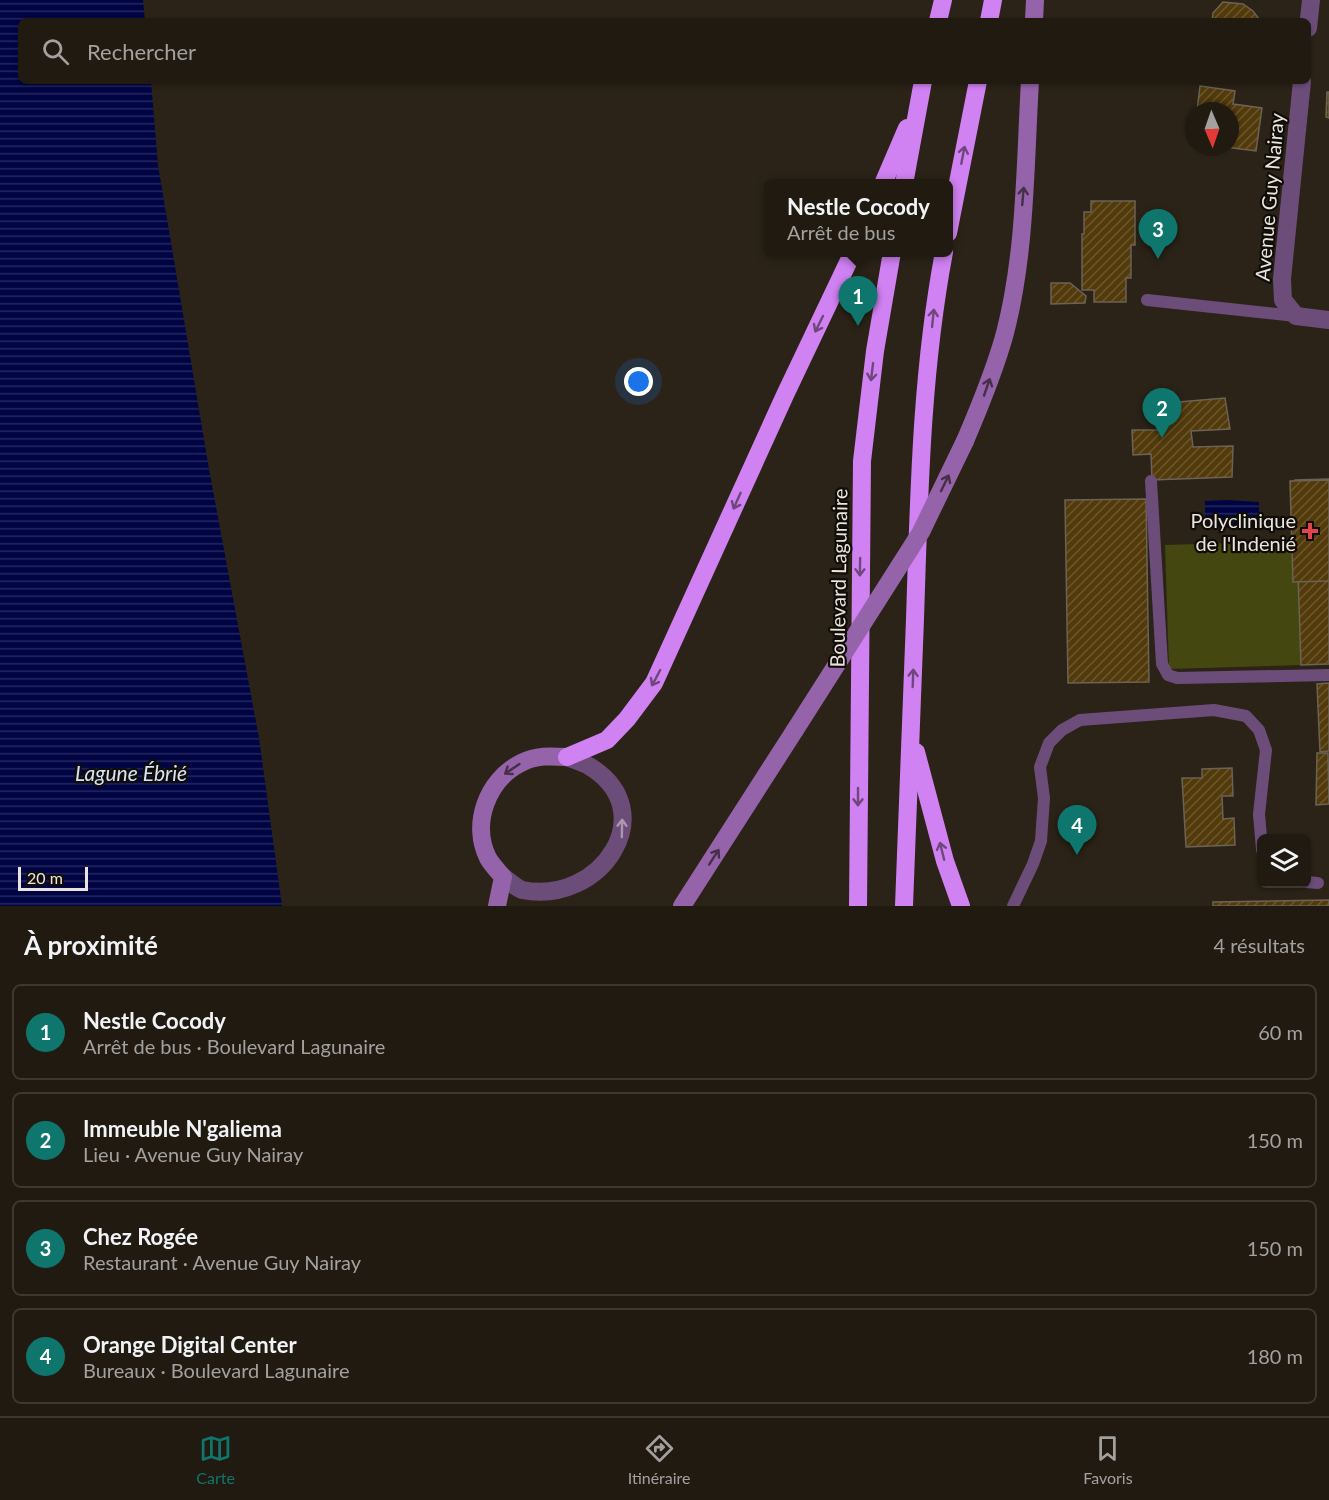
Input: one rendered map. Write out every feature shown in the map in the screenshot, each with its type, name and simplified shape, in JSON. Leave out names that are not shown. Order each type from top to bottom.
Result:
[{"type":"highway","points":[[939,18],[943,0]]},
{"type":"highway","points":[[990,18],[993,0]]},
{"type":"highway","points":[[953,208],[977,84]]},
{"type":"highway","points":[[885,179],[921,90]]},
{"type":"highway","points":[[905,179],[921,90]]},
{"type":"highway","points":[[567,757],[607,740],[627,719],[654,683],[851,257]]},
{"type":"highway","name":"Boulevard Lagunaire","points":[[858,906],[861,461],[875,351],[891,257]]},
{"type":"highway","points":[[904,906],[912,737],[920,439],[935,301],[943,257]]},
{"type":"highway","points":[[912,737],[945,861],[961,906]]},
{"type":"main road","points":[[1034,18],[1035,0]]},
{"type":"main road","points":[[682,906],[921,532],[986,393],[1005,332],[1018,263],[1030,84]]},
{"type":"main road","points":[[497,906],[502,877],[489,859],[482,837],[482,814],[489,793],[503,775],[522,762],[544,756],[567,757]]},
{"type":"street","points":[[1309,18],[1311,0]]},
{"type":"street","name":"Avenue Guy Nairay","points":[[1296,316],[1283,300],[1282,279],[1302,84]]},
{"type":"street","points":[[1296,316],[1329,320]]},
{"type":"street","points":[[502,877],[522,890],[561,901],[602,876],[615,859],[622,839],[622,818],[617,797],[605,779],[588,765],[567,757]]},
{"type":"lane","points":[[1147,300],[1296,316]]},
{"type":"lane","points":[[1151,481],[1162,664],[1168,675],[1177,678],[1329,675]]},
{"type":"lane","points":[[1012,906],[1033,864],[1041,841],[1044,798],[1040,767],[1049,743],[1062,730],[1080,720],[1214,710],[1246,716],[1259,730],[1266,750],[1259,814],[1261,834]]},
{"type":"shaded area","points":[[1297,541],[1301,665],[1169,669],[1165,545]]},
{"type":"water","name":"Lagune Ébrié","points":[[0,0],[143,0],[145,18],[18,18],[18,84],[151,84],[158,165],[209,469],[259,738],[282,906],[0,906]]},
{"type":"water","points":[[1205,501],[1259,502],[1259,528],[1205,527]]},
{"type":"building","points":[[1223,2],[1243,4],[1258,18],[1212,18],[1213,13]]},
{"type":"building","points":[[1200,86],[1235,91],[1233,102],[1198,102]]},
{"type":"building","points":[[1327,92],[1329,92],[1329,118],[1326,117]]},
{"type":"building","points":[[1239,105],[1262,108],[1256,151],[1239,149]]},
{"type":"building","points":[[1091,201],[1135,201],[1135,245],[1131,245],[1131,278],[1126,278],[1126,302],[1094,302],[1094,290],[1082,290],[1084,212],[1091,212]]},
{"type":"building","points":[[1051,283],[1070,283],[1086,296],[1085,303],[1051,304]]},
{"type":"building","points":[[1225,398],[1230,429],[1191,431],[1193,447],[1233,446],[1232,477],[1152,480],[1151,454],[1133,455],[1132,430],[1159,430],[1155,404]]},
{"type":"building","points":[[1329,479],[1329,664],[1301,665],[1295,480]]},
{"type":"building","name":"Polyclinique de l'Indenié","points":[[1329,480],[1329,581],[1293,582],[1290,481]]},
{"type":"building","points":[[1146,499],[1149,682],[1068,683],[1065,500]]},
{"type":"building","points":[[1329,683],[1329,751],[1320,752],[1317,684]]},
{"type":"building","points":[[1317,753],[1328,753],[1329,804],[1316,805]]},
{"type":"building","points":[[1232,768],[1233,796],[1222,796],[1223,819],[1234,818],[1235,845],[1186,847],[1182,778],[1202,778],[1202,769]]},
{"type":"building","points":[[1329,900],[1329,906],[1213,906],[1213,902]]},
{"type":"place","name":"Chez Rogée","points":[[1158,259]]},
{"type":"place","name":"Nestle Cocody","points":[[858,326]]},
{"type":"place","name":"Immeuble N'galiema","points":[[1162,438]]},
{"type":"place","name":"Polyclinique de l'Indenié","points":[[1310,531]]},
{"type":"place","name":"Orange Digital Center","points":[[1077,855]]}]
